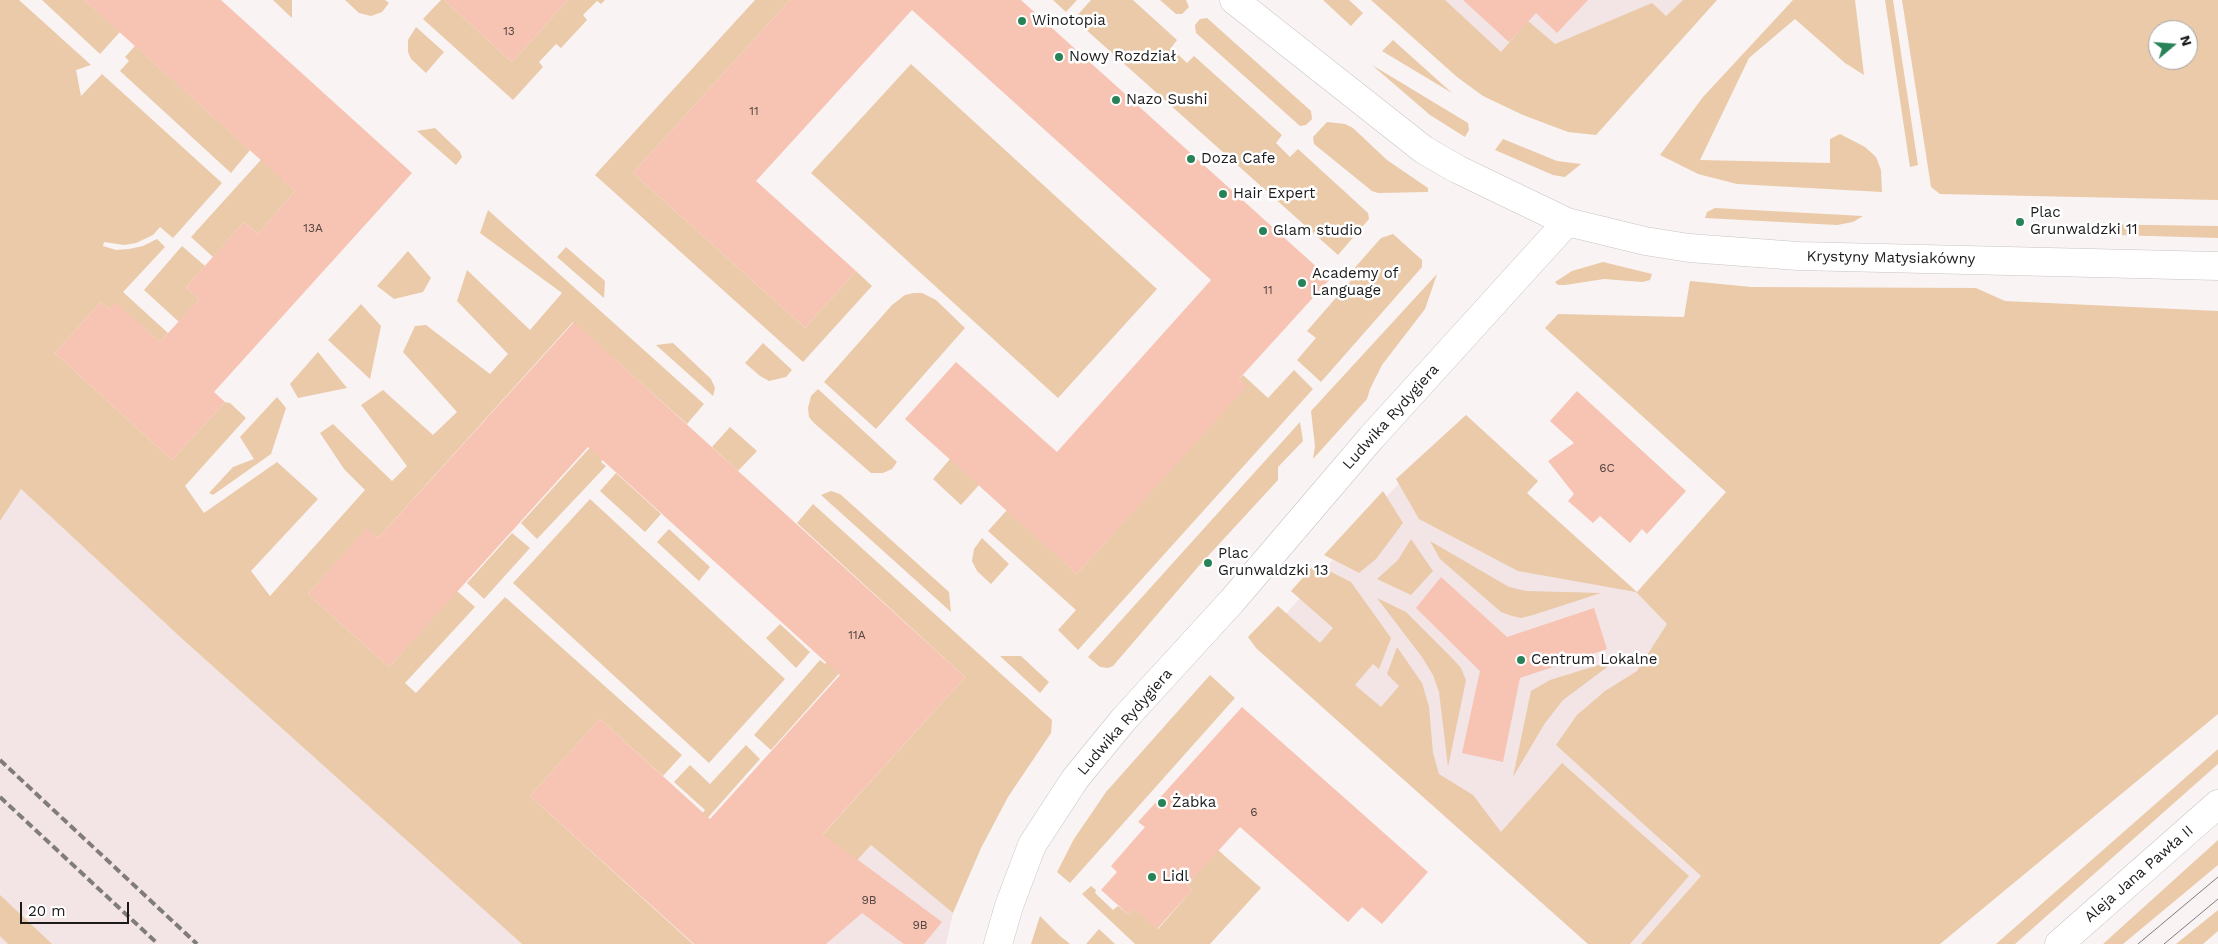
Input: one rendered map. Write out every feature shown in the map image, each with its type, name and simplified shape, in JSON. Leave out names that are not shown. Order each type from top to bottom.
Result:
[{"type":"street","points":[[1234,0],[1424,150],[1457,169],[1567,222]]},
{"type":"street","name":"Krystyny Matysiakówny","points":[[1567,222],[1645,241],[1689,248],[1788,255],[2218,266]]},
{"type":"street","name":"Ludwika Rydygiera","points":[[998,944],[1009,906],[1032,845],[1076,779],[1124,719],[1232,601],[1371,438],[1567,222]]},
{"type":"street","name":"Aleja Jana Pawła II","points":[[2059,944],[2218,804]]},
{"type":"shaded area","points":[[0,0],[19,0],[91,65],[76,70],[81,96],[102,74],[222,183],[173,238],[160,227],[153,235],[136,243],[124,245],[104,242],[103,246],[116,250],[143,246],[157,239],[165,247],[123,292],[168,333],[160,342],[115,303],[109,309],[101,302],[55,353],[172,460],[225,402],[230,403],[246,418],[185,486],[204,513],[277,462],[318,499],[251,571],[270,596],[365,490],[344,469],[320,433],[333,424],[392,481],[407,466],[361,405],[383,390],[433,435],[457,412],[403,352],[415,326],[426,325],[490,374],[508,354],[457,301],[467,270],[530,330],[562,293],[480,233],[488,210],[704,404],[687,424],[573,322],[378,538],[367,529],[308,594],[389,667],[457,591],[475,607],[405,683],[416,693],[505,597],[682,755],[663,776],[600,719],[530,796],[693,944],[522,944],[178,635],[21,489],[0,521]]},
{"type":"shaded area","points":[[42,0],[84,0],[120,32],[100,54]]},
{"type":"shaded area","points":[[273,0],[292,0],[292,18]]},
{"type":"shaded area","points":[[345,0],[385,0],[389,3],[382,12],[371,16],[359,13]]},
{"type":"shaded area","points":[[441,0],[444,0],[512,62],[568,0],[605,0],[601,4],[597,1],[583,15],[587,20],[561,48],[556,44],[539,62],[543,67],[513,100],[423,19]]},
{"type":"shaded area","points":[[755,0],[790,0],[633,173],[805,328],[856,271],[872,286],[803,362],[595,175]]},
{"type":"shaded area","points":[[1053,0],[1077,0],[1066,12]]},
{"type":"shaded area","points":[[1091,0],[1133,0],[1177,40],[1171,48],[1187,63],[1194,56],[1282,135],[1276,143],[1290,157],[1298,149],[1368,213],[1369,219],[1338,255],[1074,19]]},
{"type":"shaded area","points":[[1160,0],[1186,0],[1189,7],[1182,14],[1176,14]]},
{"type":"shaded area","points":[[1323,0],[1349,0],[1363,13],[1351,26]]},
{"type":"shaded area","points":[[1371,0],[1445,0],[1501,52],[1528,21],[1555,44],[1652,3],[1666,16],[1683,0],[1717,0],[1596,135],[1568,132],[1523,115],[1483,96],[1457,77]]},
{"type":"shaded area","points":[[1387,0],[1683,0],[1609,70],[1536,93]]},
{"type":"shaded area","points":[[1793,0],[1855,0],[1864,75],[1845,63],[1795,19],[1749,58],[1700,160],[1830,163],[1830,139],[1840,134],[1865,147],[1876,157],[1881,170],[1882,192],[1737,184],[1698,174],[1660,155],[1703,97]]},
{"type":"shaded area","points":[[1885,0],[1893,0],[1918,165],[1910,167]]},
{"type":"shaded area","points":[[1902,0],[2218,0],[2218,200],[1940,194],[1931,187]]},
{"type":"shaded area","points":[[1207,18],[1311,111],[1312,119],[1306,125],[1300,126],[1196,33],[1195,25],[1200,19]]},
{"type":"shaded area","points":[[416,27],[444,52],[426,73],[411,59],[408,52],[408,40]]},
{"type":"shaded area","points":[[1393,40],[1452,93],[1382,51]]},
{"type":"shaded area","points":[[135,46],[250,150],[231,173],[120,71],[129,61],[125,57]]},
{"type":"shaded area","points":[[911,64],[1157,289],[1058,398],[811,173]]},
{"type":"shaded area","points":[[1372,65],[1468,123],[1469,130],[1465,137],[1430,115]]},
{"type":"shaded area","points":[[1327,122],[1345,124],[1353,128],[1387,160],[1428,188],[1428,192],[1378,193],[1372,191],[1314,144],[1313,137]]},
{"type":"shaded area","points":[[435,128],[460,152],[462,157],[456,165],[417,131]]},
{"type":"shaded area","points":[[1503,139],[1557,161],[1581,164],[1565,177],[1553,175],[1495,150]]},
{"type":"shaded area","points":[[268,152],[283,180],[295,191],[258,234],[244,222],[213,257],[191,237]]},
{"type":"shaded area","points":[[1715,208],[1863,216],[1853,222],[1837,225],[1705,218],[1707,212]]},
{"type":"shaded area","points":[[2081,224],[2218,226],[2218,238],[2082,234]]},
{"type":"shaded area","points":[[1393,234],[1422,260],[1422,267],[1321,382],[1297,360],[1316,338],[1307,331],[1355,276],[1351,272],[1381,238]]},
{"type":"shaded area","points":[[182,246],[205,266],[186,287],[199,299],[179,322],[144,290]]},
{"type":"shaded area","points":[[566,247],[605,281],[604,298],[557,257]]},
{"type":"shaded area","points":[[408,251],[431,278],[423,292],[394,299],[377,286]]},
{"type":"shaded area","points":[[1603,262],[1652,274],[1650,280],[1642,282],[1604,279],[1558,285],[1555,282],[1572,271]]},
{"type":"shaded area","points":[[1437,274],[1425,309],[1382,365],[1367,399],[1313,459],[1315,446],[1311,411]]},
{"type":"shaded area","points":[[1690,281],[1751,287],[1976,288],[2005,301],[2218,311],[2218,714],[1940,944],[1641,944],[1701,876],[1556,745],[1577,715],[1605,691],[1637,671],[1667,624],[1636,592],[1518,571],[1419,519],[1396,479],[1466,415],[1538,481],[1527,493],[1637,592],[1726,492],[1545,328],[1558,314],[1684,317]]},
{"type":"shaded area","points":[[922,293],[936,300],[965,328],[876,429],[824,382],[892,305],[905,295]]},
{"type":"shaded area","points":[[361,304],[381,326],[370,379],[328,340]]},
{"type":"shaded area","points":[[673,343],[711,379],[715,388],[713,396],[656,345]]},
{"type":"shaded area","points":[[763,343],[792,370],[786,377],[769,381],[745,363]]},
{"type":"shaded area","points":[[318,352],[347,388],[298,398],[290,384]]},
{"type":"shaded area","points":[[1294,370],[1313,389],[1078,650],[1058,630],[1076,610],[988,531],[1007,510],[1077,574],[1246,386],[1239,379],[1243,375],[1268,398]]},
{"type":"shaded area","points":[[818,389],[897,462],[892,469],[883,473],[871,473],[814,423],[809,417],[808,408],[811,396]]},
{"type":"shaded area","points":[[277,397],[286,408],[271,454],[213,495],[209,493],[233,467],[254,459],[240,437]]},
{"type":"shaded area","points":[[1466,415],[1538,481],[1527,493],[1636,592],[1688,646],[1664,844],[1701,876],[1641,944],[1588,944],[1256,648],[1333,560],[1359,573],[1403,524],[1386,497]]},
{"type":"shaded area","points":[[1300,422],[1303,441],[1278,467],[1278,480],[1197,568],[1113,666],[1108,668],[1100,667],[1088,657]]},
{"type":"shaded area","points":[[730,427],[757,451],[738,471],[712,447]]},
{"type":"shaded area","points":[[595,442],[607,454],[601,462],[606,466],[537,539],[521,523]]},
{"type":"shaded area","points":[[950,459],[979,485],[961,505],[933,479]]},
{"type":"shaded area","points":[[616,473],[661,514],[645,532],[600,491]]},
{"type":"shaded area","points":[[21,489],[178,635],[522,944],[0,944],[0,521]]},
{"type":"shaded area","points":[[831,491],[840,494],[949,592],[951,612],[821,495]]},
{"type":"shaded area","points":[[1383,491],[1403,523],[1376,559],[1359,573],[1324,555]]},
{"type":"shaded area","points":[[590,499],[785,679],[709,763],[513,583]]},
{"type":"shaded area","points":[[813,504],[1052,720],[1051,733],[1008,797],[981,848],[953,913],[871,845],[782,944],[724,944],[965,677],[797,523]]},
{"type":"shaded area","points":[[669,529],[710,567],[699,581],[657,542]]},
{"type":"shaded area","points":[[512,533],[530,548],[484,599],[467,583]]},
{"type":"shaded area","points":[[982,538],[1009,564],[991,584],[977,571],[972,561],[974,549]]},
{"type":"shaded area","points":[[1411,539],[1433,571],[1411,595],[1377,579],[1398,560]]},
{"type":"shaded area","points":[[1430,541],[1509,587],[1526,591],[1601,593],[1533,615],[1521,618],[1512,616],[1501,612],[1440,559]]},
{"type":"shaded area","points":[[1315,564],[1351,582],[1391,638],[1379,669],[1373,664],[1355,685],[1381,707],[1399,686],[1387,674],[1397,647],[1422,683],[1429,707],[1433,753],[1439,774],[1473,795],[1501,832],[1562,763],[1689,876],[1630,944],[1588,944],[1256,648],[1248,637],[1278,606],[1320,643],[1333,628],[1291,591]]},
{"type":"shaded area","points":[[1377,598],[1406,612],[1461,668],[1466,680],[1448,767],[1439,692],[1433,675],[1422,657]]},
{"type":"shaded area","points":[[780,624],[810,652],[796,668],[766,638]]},
{"type":"shaded area","points":[[1000,656],[1021,656],[1049,682],[1040,693]]},
{"type":"shaded area","points":[[831,657],[844,668],[771,750],[754,735],[820,660],[825,664]]},
{"type":"shaded area","points":[[1618,659],[1563,700],[1545,723],[1513,777],[1531,691],[1550,680]]},
{"type":"shaded area","points":[[1210,675],[1235,698],[1070,883],[1057,872],[1074,839],[1106,792]]},
{"type":"shaded area","points":[[746,745],[760,759],[704,822],[699,817],[705,810],[674,782],[690,765],[710,784]]},
{"type":"shaded area","points":[[2218,749],[2218,764],[2015,944],[1996,944]]},
{"type":"shaded area","points":[[2218,840],[2218,865],[2123,944],[2103,944]]},
{"type":"shaded area","points":[[871,845],[953,913],[946,944],[783,944],[804,923]]},
{"type":"shaded area","points":[[1218,850],[1261,888],[1210,944],[1135,944],[1082,894],[1091,886],[1096,890],[1095,893],[1113,910],[1118,906],[1129,915],[1134,909],[1158,929],[1192,890],[1187,885]]},
{"type":"shaded area","points":[[0,895],[52,944],[8,944],[0,936]]},
{"type":"shaded area","points":[[2218,910],[2218,931],[2203,944],[2176,944]]},
{"type":"shaded area","points":[[1040,916],[1060,936],[1070,944],[1031,944]]},
{"type":"shaded area","points":[[1099,929],[1115,944],[1086,944]]},
{"type":"building","points":[[84,0],[221,0],[412,173],[214,392],[225,402],[172,460],[55,353],[101,302],[109,309],[115,302],[160,342],[199,299],[186,287],[244,222],[258,234],[295,191]]},
{"type":"building","points":[[444,0],[568,0],[512,62]]},
{"type":"building","points":[[790,0],[1021,0],[1330,279],[1239,379],[1247,386],[1077,574],[905,419],[956,362],[1057,452],[1211,280],[912,10],[756,181],[856,271],[805,328],[633,173]]},
{"type":"building","points":[[1463,0],[1588,0],[1557,33],[1536,13],[1509,42]]},
{"type":"building","points":[[574,322],[965,677],[823,834],[942,922],[924,944],[904,944],[862,913],[826,944],[694,944],[530,796],[600,719],[710,819],[840,675],[588,447],[389,667],[308,594],[367,528],[378,538]]},
{"type":"building","points":[[1577,391],[1686,491],[1647,534],[1642,529],[1630,543],[1600,516],[1593,523],[1568,501],[1574,494],[1548,461],[1574,443],[1550,421]]},
{"type":"building","name":"Centrum Lokalne","points":[[1441,577],[1507,637],[1594,608],[1607,649],[1520,678],[1503,762],[1462,753],[1480,671],[1416,608]]},
{"type":"building","points":[[1242,707],[1428,872],[1382,924],[1362,907],[1348,922],[1240,827],[1187,885],[1192,890],[1157,929],[1134,909],[1129,915],[1101,890],[1117,872],[1111,866],[1145,827],[1138,822]]},
{"type":"tram line","points":[[2138,944],[2218,877]]},
{"type":"tram line","points":[[2164,944],[2218,899]]},
{"type":"railway","points":[[0,760],[197,944]]},
{"type":"railway","points":[[0,797],[158,944]]},
{"type":"place","name":"Winotopia","points":[[1022,21]]},
{"type":"place","name":"Nowy Rozdział","points":[[1059,57]]},
{"type":"place","name":"Nazo Sushi","points":[[1116,100]]},
{"type":"place","name":"Doza Cafe","points":[[1191,159]]},
{"type":"place","name":"Hair Expert","points":[[1223,194]]},
{"type":"place","name":"Plac Grunwaldzki 11","points":[[2020,222]]},
{"type":"place","name":"Glam studio","points":[[1263,231]]},
{"type":"place","name":"Academy of Language","points":[[1302,283]]},
{"type":"place","name":"Plac Grunwaldzki 13","points":[[1208,563]]},
{"type":"place","name":"Centrum Lokalne","points":[[1521,660]]},
{"type":"place","name":"Żabka","points":[[1162,803]]},
{"type":"place","name":"Lidl","points":[[1152,877]]}]
